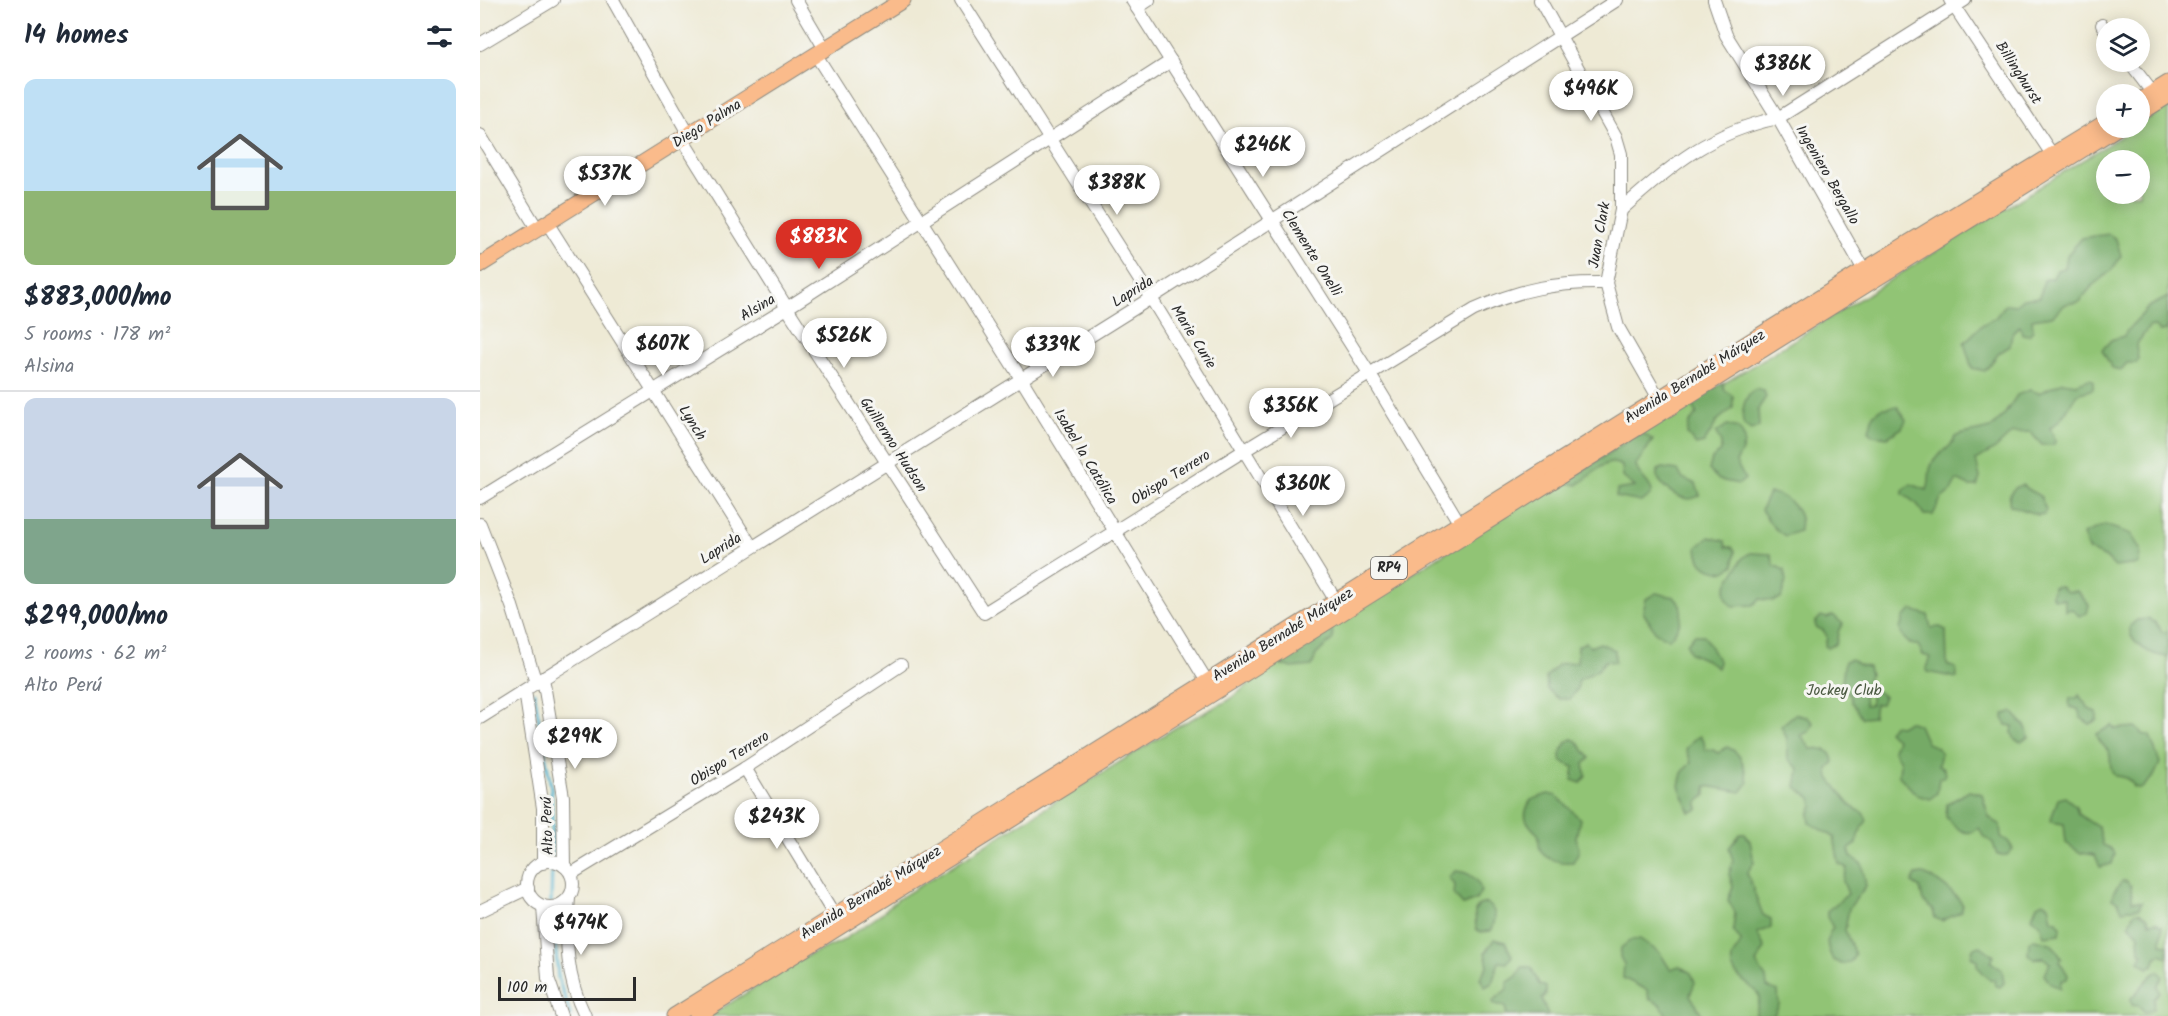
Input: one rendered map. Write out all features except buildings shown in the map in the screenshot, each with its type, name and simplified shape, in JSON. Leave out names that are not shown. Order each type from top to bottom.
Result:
[{"type":"main road","name":"Diego Palma","points":[[480,266],[903,0]]},
{"type":"main road","points":[[2150,94],[2168,83]]},
{"type":"main road","points":[[2150,107],[2168,96]]},
{"type":"main road","name":"Avenida Bernabé Márquez","points":[[697,1016],[838,921],[1662,404],[2056,160],[2096,130]]},
{"type":"main road","name":"Avenida Bernabé Márquez","points":[[1210,687],[1336,601],[1662,404],[1864,270],[2098,138]]},
{"type":"main road","name":"Avenida Bernabé Márquez","points":[[674,1016],[838,921]]},
{"type":"street","points":[[480,44],[553,0]]},
{"type":"street","name":"Guillermo Hudson","points":[[614,0],[686,137],[787,308],[984,613]]},
{"type":"street","name":"Isabel la Católica","points":[[796,0],[821,52],[922,222],[1022,380],[1210,687]]},
{"type":"street","name":"Marie Curie","points":[[961,0],[1151,298],[1336,601]]},
{"type":"street","points":[[1134,4],[1149,0]]},
{"type":"street","name":"Juan Clark","points":[[1540,0],[1616,137],[1621,154],[1621,210],[1606,283],[1618,327],[1662,404]]},
{"type":"street","name":"Laprida","points":[[480,718],[1022,380],[1617,0]]},
{"type":"street","name":"Ingeniero Bergallo","points":[[1714,0],[1726,34],[1778,118],[1864,270]]},
{"type":"street","points":[[1621,210],[1661,174],[1713,138],[1747,125],[1778,118],[1957,2]]},
{"type":"street","name":"Billinghurst","points":[[1957,2],[2056,160]]},
{"type":"street","name":"Clemente Onelli","points":[[1134,4],[1369,373],[1460,524]]},
{"type":"street","name":"Alsina","points":[[480,498],[787,308],[1051,141],[1171,61]]},
{"type":"street","name":"Lynch","points":[[480,135],[653,390],[752,547]]},
{"type":"street","name":"Obispo Terrero","points":[[984,613],[1474,310],[1510,293],[1571,282],[1606,283]]},
{"type":"street","name":"Alto Perú","points":[[480,524],[512,606],[535,684],[563,797],[568,870]]},
{"type":"street","name":"Obispo Terrero","points":[[568,870],[745,768],[901,665]]},
{"type":"street","name":"Alto Perú","points":[[535,684],[543,808],[543,862]]},
{"type":"street","points":[[745,768],[838,921]]},
{"type":"street","points":[[569,898],[557,906],[543,906],[533,899],[528,888],[533,870],[543,862],[558,862],[568,870],[573,886],[569,898],[566,954],[571,982],[585,1016]]},
{"type":"street","points":[[480,911],[528,888]]},
{"type":"street","points":[[543,906],[548,978],[561,1016]]},
{"type":"green space","name":"Jockey Club","points":[[2168,107],[2168,1016],[709,1016],[804,957],[840,942],[877,917],[898,899],[1178,726],[1229,700],[1281,658],[1617,442],[1670,417],[2096,152],[2096,204],[2150,204],[2150,150],[2099,150],[2118,138],[2150,138],[2150,118]]},
{"type":"green space","points":[[2109,234],[2116,239],[2121,256],[2111,271],[2093,285],[2079,302],[2066,304],[2052,316],[2032,319],[2033,330],[2029,335],[2022,334],[2020,326],[2014,330],[2010,346],[1999,353],[1985,371],[1972,368],[1964,343],[1983,324],[1995,318],[2006,304],[2016,305],[2023,299],[2040,297],[2044,280],[2053,278],[2057,270],[2065,268],[2067,255],[2082,238]]},
{"type":"green space","points":[[2168,297],[2167,330],[2159,332],[2154,326],[2149,327],[2136,345],[2138,359],[2136,363],[2127,363],[2121,370],[2112,368],[2102,350],[2111,340],[2124,336],[2148,307]]},
{"type":"green space","points":[[2089,379],[2093,380],[2093,389],[2077,394],[2062,417],[2050,428],[2056,441],[2053,445],[2042,445],[2030,432],[2012,433],[1995,449],[1976,460],[1980,478],[1977,486],[1969,486],[1957,480],[1951,491],[1941,499],[1933,515],[1924,515],[1917,504],[1903,494],[1903,490],[1911,484],[1927,490],[1931,465],[1951,445],[1955,437],[1991,428],[2004,415],[2017,395],[2030,390],[2039,393],[2063,382],[2076,384]]},
{"type":"green space","points":[[1723,383],[1724,389],[1733,396],[1733,408],[1718,420],[1704,443],[1696,445],[1687,434],[1689,423],[1697,414],[1689,400]]},
{"type":"green space","points":[[1756,389],[1764,391],[1766,397],[1758,409],[1759,427],[1751,430],[1744,425],[1743,410],[1748,395]]},
{"type":"green space","points":[[1897,406],[1906,420],[1902,428],[1888,437],[1872,435],[1869,431],[1873,415],[1880,409]]},
{"type":"green space","points":[[1727,425],[1738,428],[1744,440],[1743,449],[1736,462],[1745,479],[1739,484],[1719,480],[1709,470],[1712,459],[1721,451],[1721,443],[1716,433]]},
{"type":"green space","points":[[1641,432],[1653,440],[1636,465],[1638,472],[1652,491],[1650,496],[1641,502],[1616,497],[1617,490],[1635,487],[1623,477],[1622,466],[1615,463],[1604,465],[1577,485],[1565,482]]},
{"type":"green space","points":[[1662,468],[1678,470],[1682,478],[1696,484],[1700,495],[1688,499],[1670,491],[1657,477],[1657,471]]},
{"type":"green space","points":[[2022,485],[2041,497],[2046,510],[2044,514],[2038,515],[2010,505],[2009,498],[2012,492],[2016,487]]},
{"type":"green space","points":[[1769,493],[1782,496],[1793,505],[1800,517],[1799,531],[1785,536],[1774,528],[1761,510]]},
{"type":"green space","points":[[2105,525],[2131,534],[2140,549],[2139,564],[2115,567],[2106,558],[2088,550],[2083,534]]},
{"type":"green space","points":[[1709,537],[1725,541],[1726,547],[1732,547],[1735,550],[1734,565],[1725,572],[1705,566],[1699,559],[1697,547]]},
{"type":"green space","points":[[1751,553],[1771,554],[1774,565],[1784,570],[1786,581],[1781,599],[1773,601],[1760,599],[1753,605],[1733,606],[1726,598],[1727,584],[1741,560]]},
{"type":"green space","points":[[2060,586],[2067,592],[2077,591],[2089,605],[2087,613],[2079,616],[2072,609],[2065,611],[2065,599],[2054,599],[2052,596],[2053,587]]},
{"type":"green space","points":[[1656,593],[1674,597],[1681,607],[1679,624],[1669,639],[1656,633],[1643,612],[1646,599]]},
{"type":"green space","points":[[1912,610],[1928,615],[1931,628],[1940,627],[1946,630],[1947,665],[1956,668],[1957,678],[1928,672],[1926,668],[1930,657],[1923,655],[1918,645],[1909,643],[1902,635],[1900,629],[1904,617]]},
{"type":"green space","points":[[1833,615],[1843,624],[1839,629],[1836,644],[1828,648],[1825,646],[1827,637],[1824,631],[1816,627],[1815,623],[1821,616],[1827,618]]},
{"type":"green space","points":[[2147,619],[2155,622],[2163,633],[2168,631],[2168,657],[2142,648],[2133,638],[2130,626],[2137,620]]},
{"type":"green space","points":[[1332,627],[1333,639],[1316,655],[1312,666],[1292,668],[1280,664],[1277,660]]},
{"type":"green space","points":[[1694,635],[1704,635],[1719,662],[1717,668],[1690,653],[1687,644]]},
{"type":"green space","points":[[1586,642],[1590,647],[1600,643],[1615,650],[1615,662],[1605,661],[1598,670],[1579,680],[1577,689],[1570,699],[1559,699],[1547,689],[1546,677],[1559,664],[1577,662],[1578,646]]},
{"type":"green space","points":[[1851,659],[1859,665],[1868,667],[1870,675],[1863,690],[1865,705],[1871,705],[1871,696],[1875,690],[1884,696],[1881,704],[1875,704],[1873,717],[1862,718],[1851,702],[1850,694],[1841,688],[1845,661]]},
{"type":"green space","points":[[2079,695],[2089,709],[2097,713],[2097,720],[2090,724],[2081,718],[2078,709],[2069,707],[2070,698],[2077,698]]},
{"type":"green space","points":[[2012,712],[2026,727],[2029,737],[2021,742],[2015,740],[2012,733],[2013,726],[2006,725],[2003,718],[2004,714]]},
{"type":"green space","points":[[1795,714],[1807,717],[1813,723],[1809,732],[1801,735],[1811,749],[1819,748],[1831,755],[1834,762],[1828,769],[1829,778],[1851,806],[1863,813],[1867,820],[1858,835],[1857,844],[1849,849],[1851,857],[1862,864],[1866,886],[1849,908],[1845,930],[1855,955],[1850,963],[1841,964],[1833,960],[1828,948],[1828,936],[1833,928],[1827,911],[1848,894],[1843,881],[1847,868],[1839,864],[1834,837],[1810,823],[1809,814],[1813,806],[1811,798],[1796,787],[1799,769],[1788,759],[1787,739],[1781,726]]},
{"type":"green space","points":[[1908,721],[1919,725],[1927,743],[1937,747],[1941,753],[1938,766],[1944,769],[1945,776],[1939,778],[1937,793],[1930,799],[1917,795],[1899,776],[1900,762],[1893,749],[1897,740],[1888,731],[1893,725],[1900,726]]},
{"type":"green space","points":[[2112,725],[2115,729],[2135,727],[2143,734],[2150,736],[2160,763],[2154,776],[2141,789],[2134,787],[2126,778],[2115,776],[2112,771],[2108,750],[2097,734]]},
{"type":"green space","points":[[1700,736],[1704,741],[1705,750],[1718,753],[1727,747],[1737,753],[1748,783],[1741,792],[1706,786],[1706,795],[1698,802],[1698,810],[1690,812],[1679,786],[1682,773],[1691,762],[1686,749],[1693,740]]},
{"type":"green space","points":[[1572,739],[1577,741],[1590,758],[1584,764],[1586,776],[1581,783],[1572,780],[1574,767],[1562,762],[1561,759],[1565,745]]},
{"type":"green space","points":[[1969,791],[1982,794],[1989,817],[2000,825],[2001,837],[2008,841],[2013,849],[2007,855],[1997,855],[1993,843],[1983,836],[1979,828],[1970,832],[1961,831],[1946,817],[1947,804]]},
{"type":"green space","points":[[1548,794],[1557,796],[1580,819],[1576,837],[1579,851],[1573,862],[1559,861],[1545,856],[1540,849],[1538,834],[1526,818],[1526,810],[1531,800]]},
{"type":"green space","points":[[2065,797],[2076,806],[2078,814],[2099,828],[2103,845],[2115,853],[2112,864],[2100,867],[2095,855],[2081,853],[2066,843],[2064,824],[2050,822],[2058,799]]},
{"type":"green space","points":[[1740,834],[1745,834],[1750,841],[1754,862],[1747,873],[1763,915],[1771,919],[1771,928],[1757,933],[1765,948],[1756,963],[1766,978],[1767,987],[1778,991],[1779,1005],[1773,1016],[1755,1016],[1760,997],[1737,975],[1732,965],[1732,958],[1741,941],[1733,930],[1735,912],[1728,900],[1733,887],[1729,874],[1733,861],[1729,848]]},
{"type":"green space","points":[[1456,871],[1469,874],[1478,883],[1481,891],[1476,900],[1463,905],[1454,895],[1455,885],[1449,877]]},
{"type":"green space","points":[[1923,874],[1940,883],[1956,896],[1963,905],[1961,912],[1942,921],[1935,918],[1933,910],[1923,901],[1920,888],[1912,883],[1916,875]]},
{"type":"green space","points":[[2122,881],[2126,881],[2131,886],[2132,901],[2142,902],[2139,908],[2122,910],[2118,902],[2112,899],[2114,891]]},
{"type":"green space","points":[[2043,902],[2049,905],[2052,920],[2057,921],[2061,927],[2060,934],[2044,936],[2040,924],[2032,917],[2037,905]]},
{"type":"green space","points":[[1487,903],[1494,912],[1494,923],[1491,931],[1481,932],[1476,929],[1475,911],[1479,905]]},
{"type":"green space","points":[[2139,912],[2148,918],[2149,923],[2156,922],[2162,926],[2161,944],[2168,945],[2168,957],[2160,954],[2154,965],[2148,968],[2139,961],[2143,954],[2140,952],[2139,935],[2129,924],[2134,913]]},
{"type":"green space","points":[[1494,939],[1505,942],[1512,956],[1507,963],[1499,962],[1492,983],[1485,987],[1480,978],[1488,965],[1485,953]]},
{"type":"green space","points":[[1640,939],[1660,953],[1670,969],[1679,966],[1691,973],[1695,982],[1690,995],[1703,1016],[1667,1016],[1661,1005],[1649,999],[1647,990],[1623,978],[1624,964],[1620,957],[1621,948],[1631,940]]},
{"type":"green space","points":[[2034,939],[2052,944],[2062,958],[2060,962],[2068,975],[2067,979],[2061,981],[2060,988],[2051,984],[2044,975],[2050,963],[2043,958],[2034,959],[2028,954],[2029,943]]},
{"type":"green space","points":[[1981,946],[1994,956],[1991,962],[2002,970],[2004,983],[2000,987],[1996,986],[1995,980],[1989,979],[1977,966],[1977,960],[1971,957],[1973,948]]},
{"type":"green space","points":[[1522,967],[1531,967],[1539,984],[1546,987],[1546,994],[1542,999],[1548,1016],[1507,1016],[1505,1006],[1494,1004],[1493,1001],[1507,989],[1507,983],[1517,976]]},
{"type":"green space","points":[[2159,971],[2163,977],[2157,986],[2160,992],[2154,998],[2153,1010],[2145,1012],[2139,1006],[2132,1005],[2131,998]]},
{"type":"waterway","points":[[534,692],[551,787],[553,858]]},
{"type":"waterway","points":[[551,902],[552,867]]},
{"type":"waterway","points":[[553,912],[558,978],[571,1016]]}]
